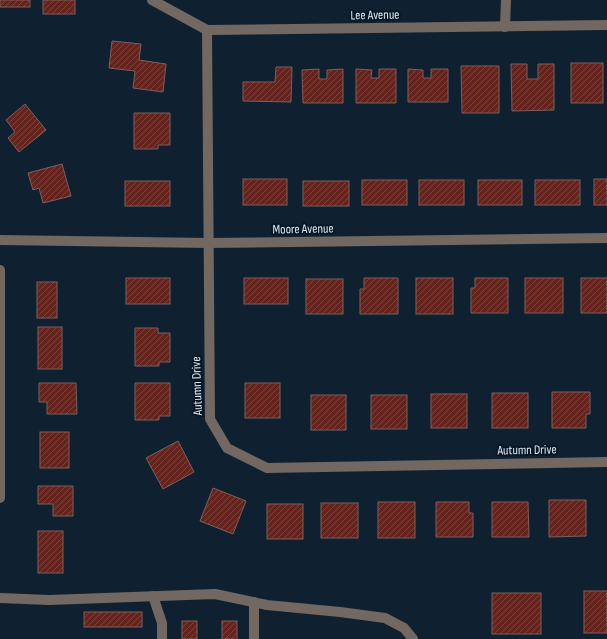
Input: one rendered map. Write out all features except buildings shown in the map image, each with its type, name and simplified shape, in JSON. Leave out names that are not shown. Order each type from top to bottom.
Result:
[{"type":"street","name":"Lee Avenue","points":[[152,0],[207,30],[607,25]]},
{"type":"street","points":[[505,27],[506,0]]},
{"type":"street","name":"Autumn Drive","points":[[207,30],[210,419],[227,448],[267,468],[607,462]]},
{"type":"street","name":"Moore Avenue","points":[[0,240],[208,243],[607,238]]},
{"type":"street","points":[[0,270],[0,498]]},
{"type":"street","points":[[0,598],[49,600],[215,594],[254,602],[385,618],[404,628],[413,639]]},
{"type":"street","points":[[153,596],[162,623],[162,639]]},
{"type":"street","points":[[254,602],[254,639]]}]
